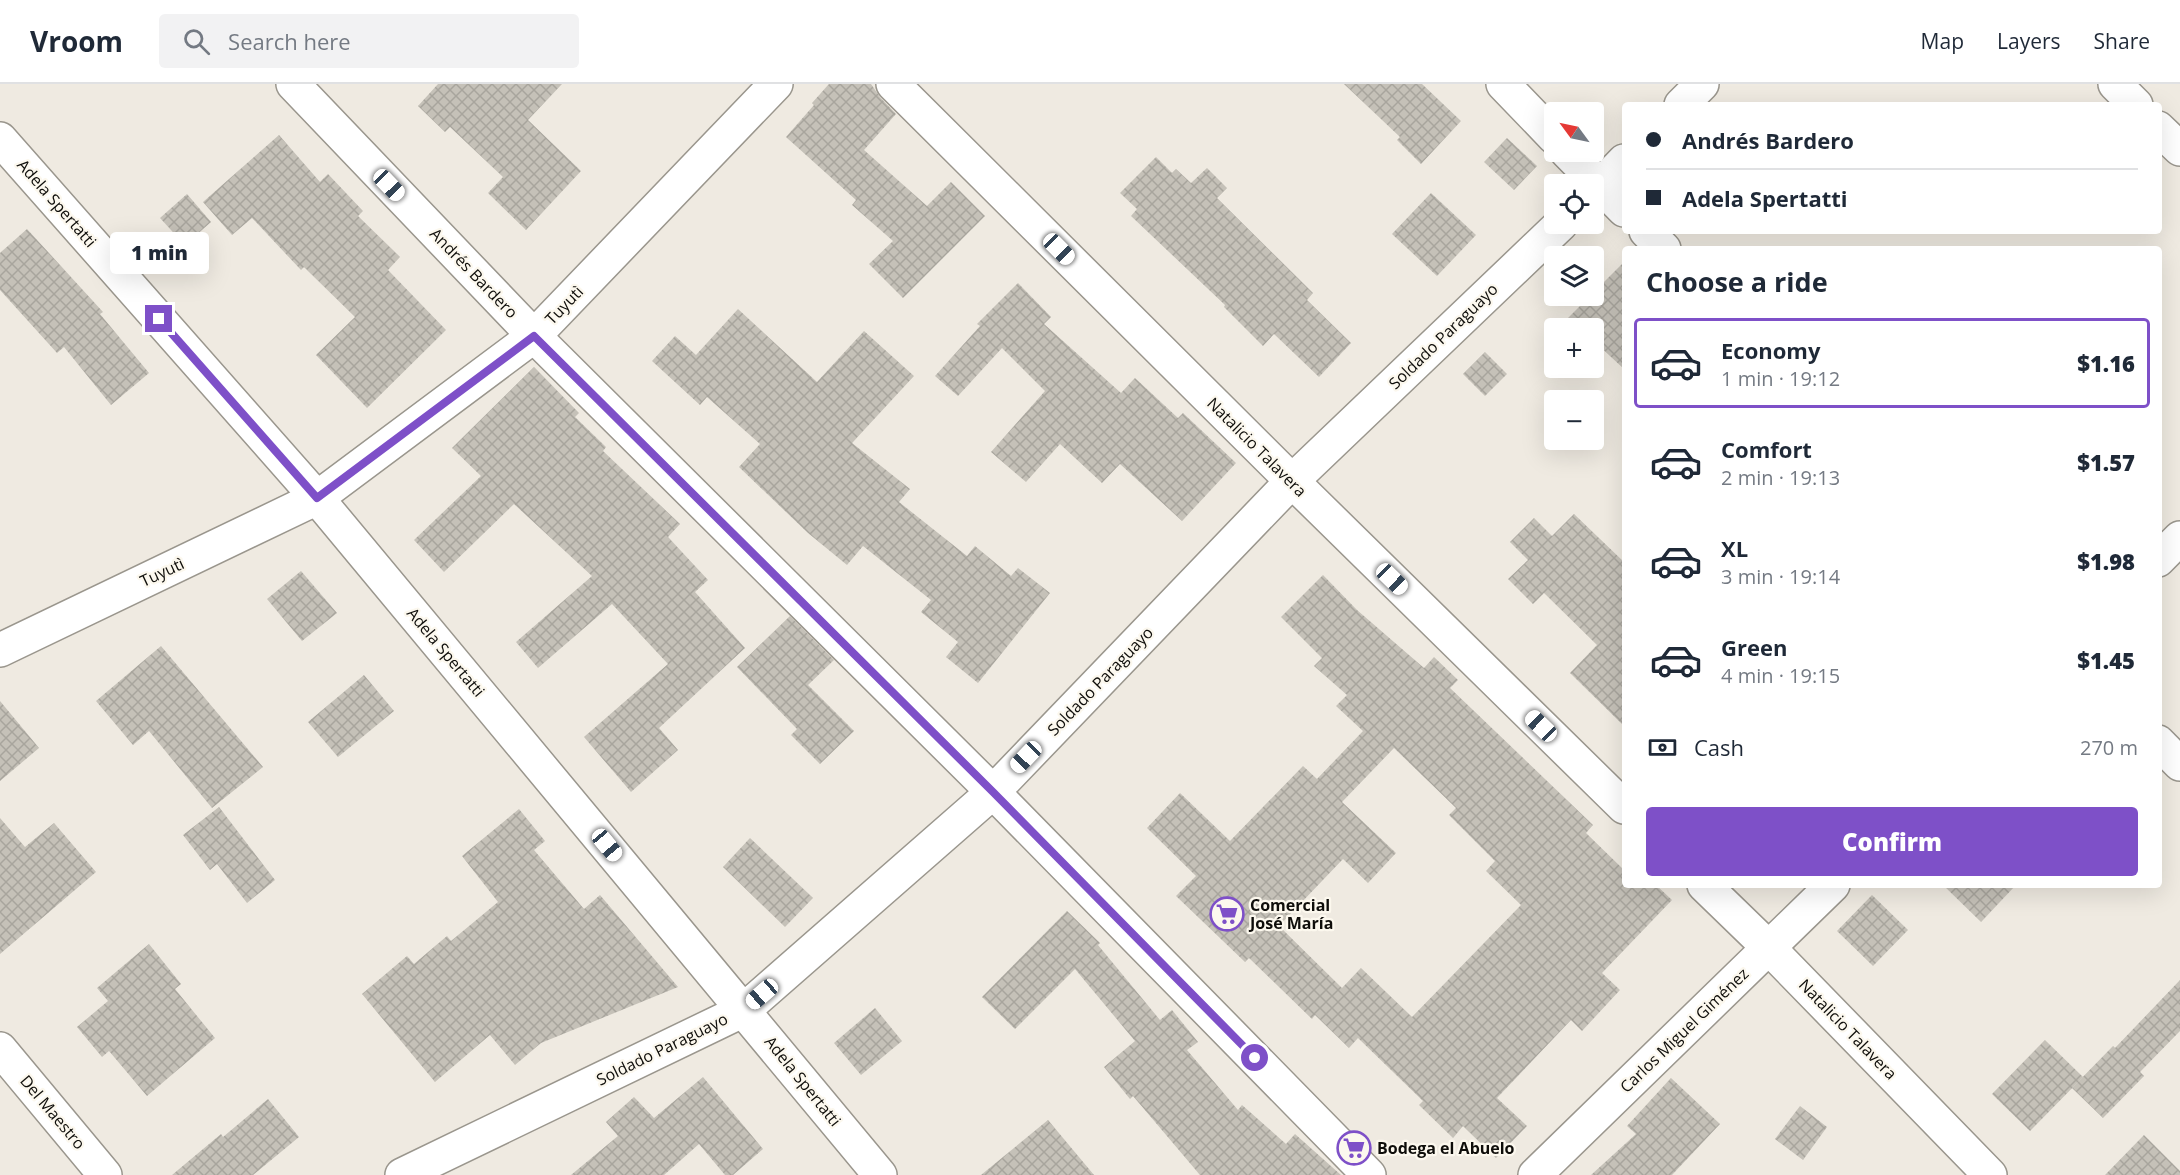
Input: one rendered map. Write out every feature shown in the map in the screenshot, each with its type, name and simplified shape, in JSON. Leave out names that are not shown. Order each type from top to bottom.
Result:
[{"type":"street","name":"Andrés Bardero","points":[[292,84],[534,336],[993,792],[1369,1175]]},
{"type":"street","name":"Tuyutì","points":[[0,650],[317,498],[534,336],[776,84]]},
{"type":"street","name":"Natalicio Talavera","points":[[893,84],[1622,805]]},
{"type":"street","points":[[1503,84],[1544,127]]},
{"type":"street","points":[[1684,102],[1702,84]]},
{"type":"street","points":[[2115,84],[2133,102]]},
{"type":"street","points":[[2162,132],[2180,149]]},
{"type":"street","name":"Adela Spertatti","points":[[0,139],[317,498],[880,1175]]},
{"type":"street","points":[[1575,162],[1585,174]]},
{"type":"street","points":[[1604,182],[1622,163]]},
{"type":"street","points":[[1604,194],[1622,208]]},
{"type":"street","name":"Soldado Paraguayo","points":[[402,1175],[744,1010],[993,792],[1292,481],[1551,234]]},
{"type":"street","points":[[1649,234],[1661,246]]},
{"type":"street","points":[[2162,556],[2180,538]]},
{"type":"street","points":[[2162,746],[2180,764]]},
{"type":"street","name":"Natalicio Talavera","points":[[1707,888],[1769,948],[1990,1175]]},
{"type":"street","name":"Carlos Miguel Giménez","points":[[1535,1175],[1830,888]]},
{"type":"street","name":"Del Maestro","points":[[0,1050],[105,1175]]},
{"type":"building","points":[[438,84],[562,84],[528,120],[581,171],[526,230],[488,193],[503,177],[450,127],[445,132],[418,106]]},
{"type":"building","points":[[829,84],[871,84],[896,114],[864,150],[927,206],[951,182],[985,216],[903,298],[869,264],[893,241],[852,205],[856,200],[786,137]]},
{"type":"building","points":[[1344,84],[1422,84],[1461,121],[1421,164],[1397,140],[1400,137]]},
{"type":"building","points":[[279,135],[320,182],[328,174],[363,211],[358,216],[400,257],[388,270],[446,330],[367,408],[316,355],[355,317],[304,267],[301,270],[252,218],[232,235],[203,202]]},
{"type":"building","points":[[1507,138],[1537,166],[1514,190],[1484,162]]},
{"type":"building","points":[[1156,157],[1172,173],[1176,169],[1191,183],[1207,168],[1227,188],[1217,198],[1313,293],[1307,300],[1351,343],[1319,377],[1274,334],[1263,346],[1224,307],[1225,305],[1131,216],[1137,209],[1120,193]]},
{"type":"building","points":[[1431,193],[1476,235],[1437,276],[1392,234]]},
{"type":"building","points":[[187,194],[211,222],[185,245],[160,218]]},
{"type":"building","points":[[27,229],[103,312],[100,314],[149,373],[111,405],[64,347],[57,353],[0,290],[0,253]]},
{"type":"building","points":[[1622,264],[1622,367],[1604,350],[1604,318],[1568,318],[1580,306],[1604,306],[1604,282]]},
{"type":"building","points":[[1018,283],[1051,317],[1044,324],[1121,393],[1135,378],[1178,418],[1183,413],[1236,463],[1182,521],[1120,464],[1102,483],[1060,444],[1026,482],[991,452],[1045,391],[1002,348],[958,396],[935,376],[980,326],[977,324]]},
{"type":"building","points":[[738,309],[817,382],[864,331],[914,376],[852,443],[910,489],[899,502],[967,556],[975,546],[1011,576],[1018,568],[1050,593],[978,683],[946,657],[958,642],[921,612],[931,600],[863,546],[847,565],[808,533],[739,467],[760,444],[707,397],[700,405],[652,361],[675,336],[696,355]]},
{"type":"building","points":[[1485,352],[1507,374],[1485,396],[1463,374]]},
{"type":"building","points":[[534,367],[579,413],[575,417],[606,447],[603,451],[680,524],[668,537],[708,580],[695,592],[745,648],[659,728],[678,750],[631,792],[584,737],[668,664],[612,604],[538,668],[516,642],[592,576],[514,504],[444,572],[414,540],[481,476],[452,448]]},
{"type":"building","points":[[1574,514],[1622,560],[1622,724],[1570,673],[1597,645],[1544,593],[1533,604],[1508,579],[1528,560],[1510,542],[1534,518],[1552,536]]},
{"type":"building","points":[[301,571],[337,613],[302,641],[267,599]]},
{"type":"building","points":[[1323,575],[1357,610],[1424,668],[1434,657],[1458,680],[1450,688],[1593,825],[1586,833],[1622,868],[1622,888],[1659,888],[1672,900],[1602,973],[1620,990],[1582,1031],[1571,1020],[1497,1098],[1527,1126],[1496,1158],[1463,1126],[1453,1138],[1419,1105],[1423,1101],[1358,1038],[1349,1048],[1315,1015],[1312,1019],[1249,958],[1245,962],[1176,896],[1196,876],[1147,828],[1180,793],[1230,841],[1303,766],[1317,779],[1363,731],[1336,706],[1347,695],[1314,666],[1322,658],[1281,617]],"holes":[[[1394,748],[1456,808],[1449,815],[1495,861],[1486,871],[1521,905],[1412,1017],[1361,968],[1342,988],[1279,926],[1343,859],[1368,883],[1396,853],[1342,802]]]},
{"type":"building","points":[[790,616],[834,660],[808,685],[854,731],[820,764],[791,735],[797,729],[737,667]]},
{"type":"building","points":[[161,646],[263,767],[212,808],[149,731],[133,745],[96,701]]},
{"type":"building","points":[[364,675],[394,711],[338,757],[308,722]]},
{"type":"building","points":[[0,701],[39,748],[0,781]]},
{"type":"building","points":[[219,807],[275,880],[247,903],[217,864],[210,870],[183,835]]},
{"type":"building","points":[[519,809],[545,841],[534,850],[584,909],[600,895],[678,987],[541,1043],[515,1065],[490,1035],[435,1082],[362,994],[407,956],[414,964],[447,936],[451,941],[498,902],[462,856]]},
{"type":"building","points":[[0,818],[25,847],[54,823],[96,872],[0,954]]},
{"type":"building","points":[[750,838],[813,898],[785,927],[723,867]]},
{"type":"building","points":[[1946,888],[2013,888],[1981,922]]},
{"type":"building","points":[[1872,895],[1908,930],[1873,966],[1837,931]]},
{"type":"building","points":[[1067,911],[1100,943],[1098,945],[1160,1020],[1172,1010],[1198,1042],[1187,1050],[1238,1110],[1242,1105],[1286,1144],[1295,1134],[1341,1175],[1200,1175],[1133,1096],[1130,1099],[1104,1067],[1135,1041],[1075,969],[1015,1029],[982,997]]},
{"type":"building","points":[[149,944],[181,984],[175,989],[215,1038],[147,1096],[109,1051],[102,1057],[77,1027],[108,1001],[97,988]]},
{"type":"building","points":[[2180,980],[2180,1031],[2140,1072],[2144,1076],[2103,1118],[2072,1088],[2113,1046],[2115,1048]]},
{"type":"building","points":[[875,1008],[902,1041],[861,1075],[834,1043]]},
{"type":"building","points":[[2045,1040],[2083,1077],[2030,1131],[1992,1094]]},
{"type":"building","points":[[703,1077],[763,1149],[733,1175],[725,1175],[699,1144],[664,1175],[571,1175],[618,1136],[606,1122],[634,1097],[654,1118]]},
{"type":"building","points":[[1671,1078],[1720,1124],[1672,1175],[1591,1175],[1636,1134],[1627,1126]]},
{"type":"building","points":[[268,1099],[299,1137],[253,1175],[172,1175],[221,1134],[223,1137]]},
{"type":"building","points":[[1800,1106],[1827,1127],[1803,1160],[1775,1139]]},
{"type":"building","points":[[1048,1120],[1094,1175],[981,1175]]},
{"type":"building","points":[[2144,1135],[2180,1171],[2180,1175],[2105,1175]]},
{"type":"place","name":"Comercial José María","points":[[1227,914]]},
{"type":"place","name":"Bodega el Abuelo","points":[[1354,1148]]},
{"type":"route","points":[[159,319],[317,498],[534,336],[993,792],[1255,1058]]}]
